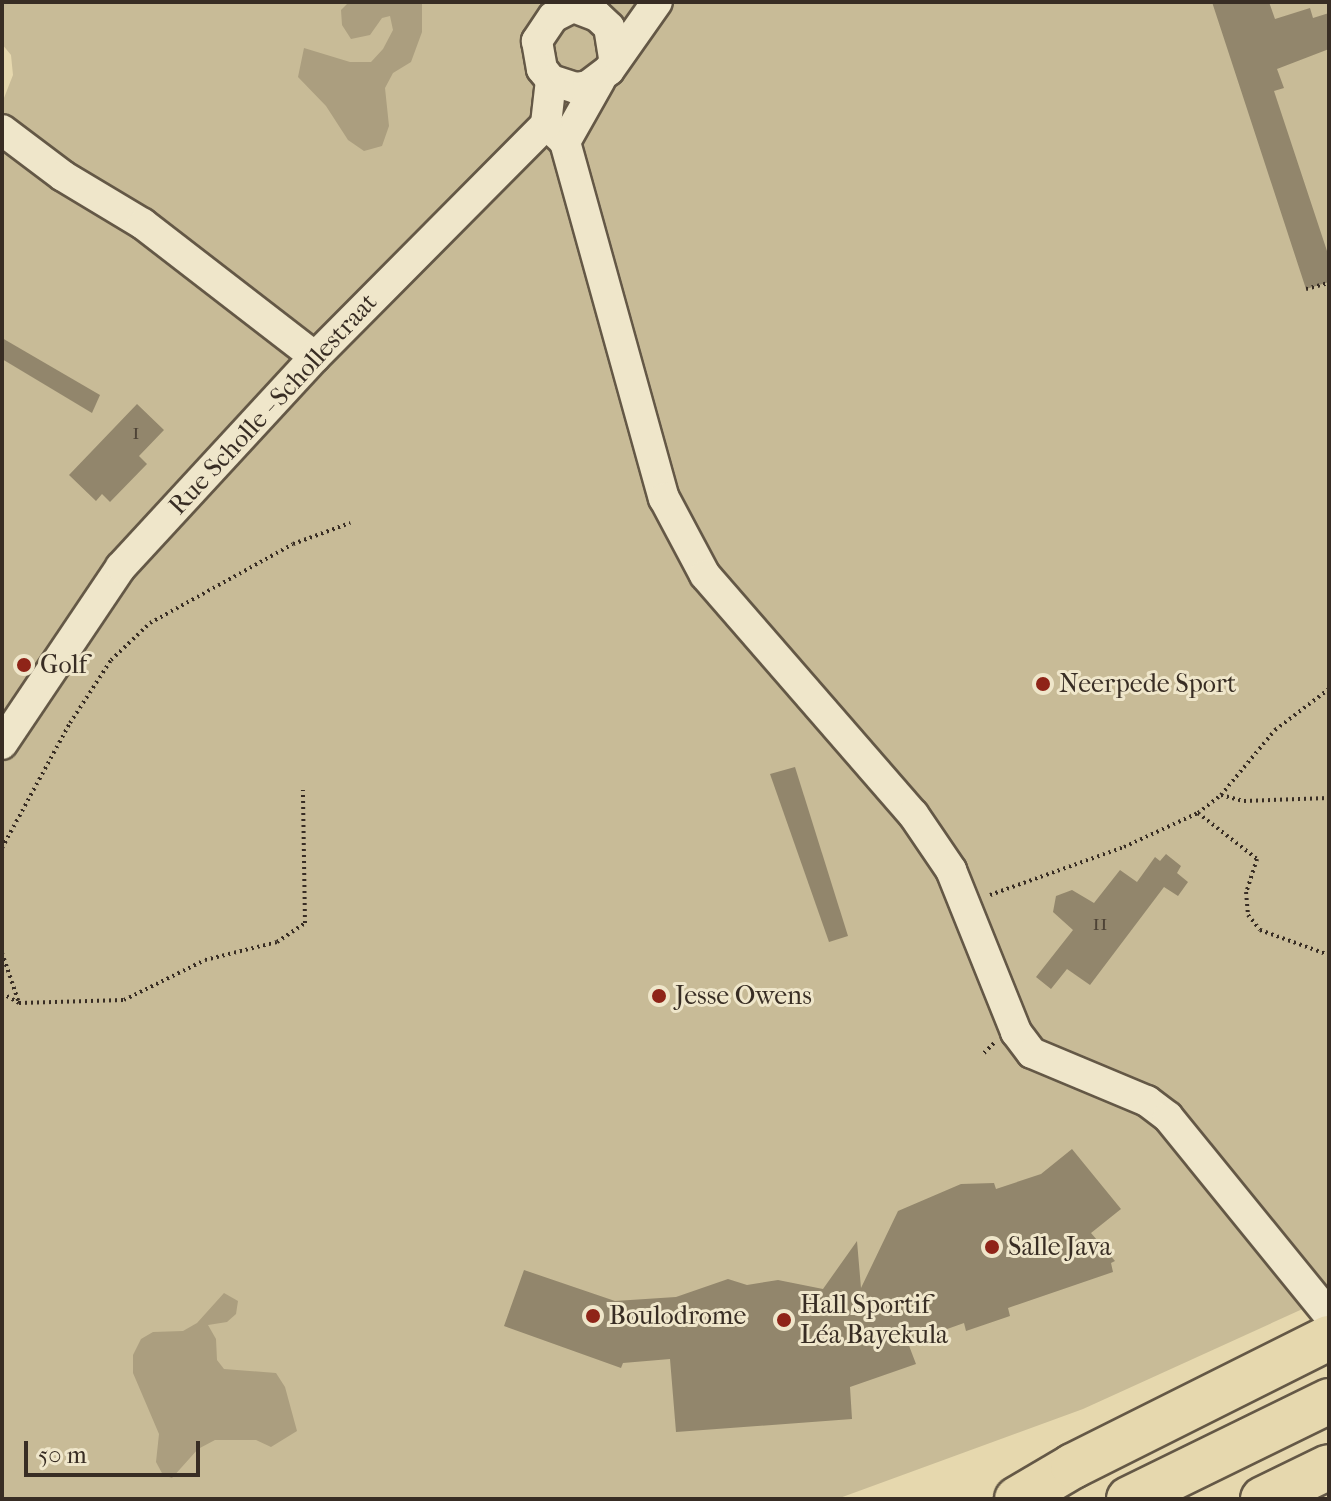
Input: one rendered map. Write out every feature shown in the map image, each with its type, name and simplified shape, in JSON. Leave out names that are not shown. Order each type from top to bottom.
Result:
[{"type":"highway","points":[[1017,1499],[1254,1374],[1329,1338]]},
{"type":"highway","points":[[1129,1499],[1310,1410]]},
{"type":"highway","points":[[1263,1499],[1329,1467]]},
{"type":"street","name":"Rue Scholle - Schollestraat","points":[[2,744],[121,567],[315,357],[555,133],[657,2]]},
{"type":"street","points":[[581,5],[609,27],[607,69],[576,88],[551,80],[542,69],[537,41],[553,17],[581,5]]},
{"type":"street","points":[[551,80],[555,133],[664,498],[705,575],[913,814],[951,870],[1016,1032],[1032,1053],[1147,1101],[1168,1117],[1329,1315]]},
{"type":"street","points":[[2,130],[63,176],[143,224],[315,357]]},
{"type":"path","points":[[1306,289],[1329,283]]},
{"type":"path","points":[[2,848],[70,723],[111,660],[150,623],[293,544],[350,523]]},
{"type":"path","points":[[967,904],[1124,847],[1198,813],[1221,795],[1275,730],[1329,689]]},
{"type":"path","points":[[2,993],[19,1003],[124,1000],[205,960],[277,942],[305,923],[303,790]]},
{"type":"path","points":[[1221,795],[1244,801],[1329,798]]},
{"type":"path","points":[[1198,813],[1257,859],[1246,892],[1248,915],[1260,930],[1329,955]]},
{"type":"path","points":[[2,953],[19,1003]]},
{"type":"shaded area","points":[[2,2],[1329,2],[1329,1297],[1083,1409],[837,1499],[2,1499],[2,103],[13,75],[11,55],[2,44]]},
{"type":"shaded area","points":[[349,2],[422,3],[422,32],[411,62],[393,73],[385,88],[389,126],[382,146],[364,151],[348,140],[326,106],[298,77],[304,48],[350,62],[371,62],[383,49],[393,30],[390,16],[382,18],[370,35],[351,39],[342,25],[341,10]]},
{"type":"shaded area","points":[[224,1293],[238,1301],[236,1314],[227,1322],[208,1325],[216,1339],[217,1360],[224,1369],[276,1373],[285,1387],[297,1431],[271,1447],[256,1440],[215,1440],[198,1449],[172,1478],[163,1475],[156,1462],[159,1434],[133,1373],[133,1355],[141,1339],[153,1332],[183,1331],[197,1323]]},
{"type":"building","points":[[1212,2],[1269,2],[1275,19],[1310,8],[1313,18],[1329,13],[1329,49],[1277,69],[1284,88],[1274,91],[1329,257],[1329,282],[1306,289]]},
{"type":"building","points":[[2,338],[100,395],[92,413],[2,359]]},
{"type":"building","points":[[137,404],[164,430],[139,456],[147,464],[110,502],[102,494],[96,501],[69,475]]},
{"type":"building","points":[[795,767],[848,936],[829,942],[770,774]]},
{"type":"building","points":[[1166,854],[1181,866],[1177,873],[1188,882],[1178,896],[1164,887],[1090,985],[1067,969],[1051,989],[1036,977],[1073,930],[1053,912],[1056,896],[1072,890],[1094,903],[1120,870],[1137,882],[1155,857],[1160,861]]},
{"type":"building","points":[[1072,1149],[1121,1209],[1091,1233],[1115,1261],[1111,1263],[1113,1272],[1008,1308],[1010,1316],[966,1331],[964,1323],[908,1343],[916,1364],[850,1387],[852,1419],[676,1432],[670,1359],[623,1363],[621,1368],[504,1326],[524,1270],[615,1301],[676,1297],[728,1279],[747,1285],[778,1280],[823,1289],[857,1241],[861,1288],[898,1211],[961,1184],[994,1183],[996,1189],[1041,1174]]},
{"type":"place","name":"Golf","points":[[24,665]]},
{"type":"place","name":"Neerpede Sport","points":[[1043,684]]},
{"type":"place","name":"Jesse Owens","points":[[659,996]]},
{"type":"place","name":"Salle Java","points":[[992,1247]]},
{"type":"place","name":"Boulodrome","points":[[593,1316]]},
{"type":"place","name":"Hall Sportif Léa Bayekula","points":[[784,1320]]}]
